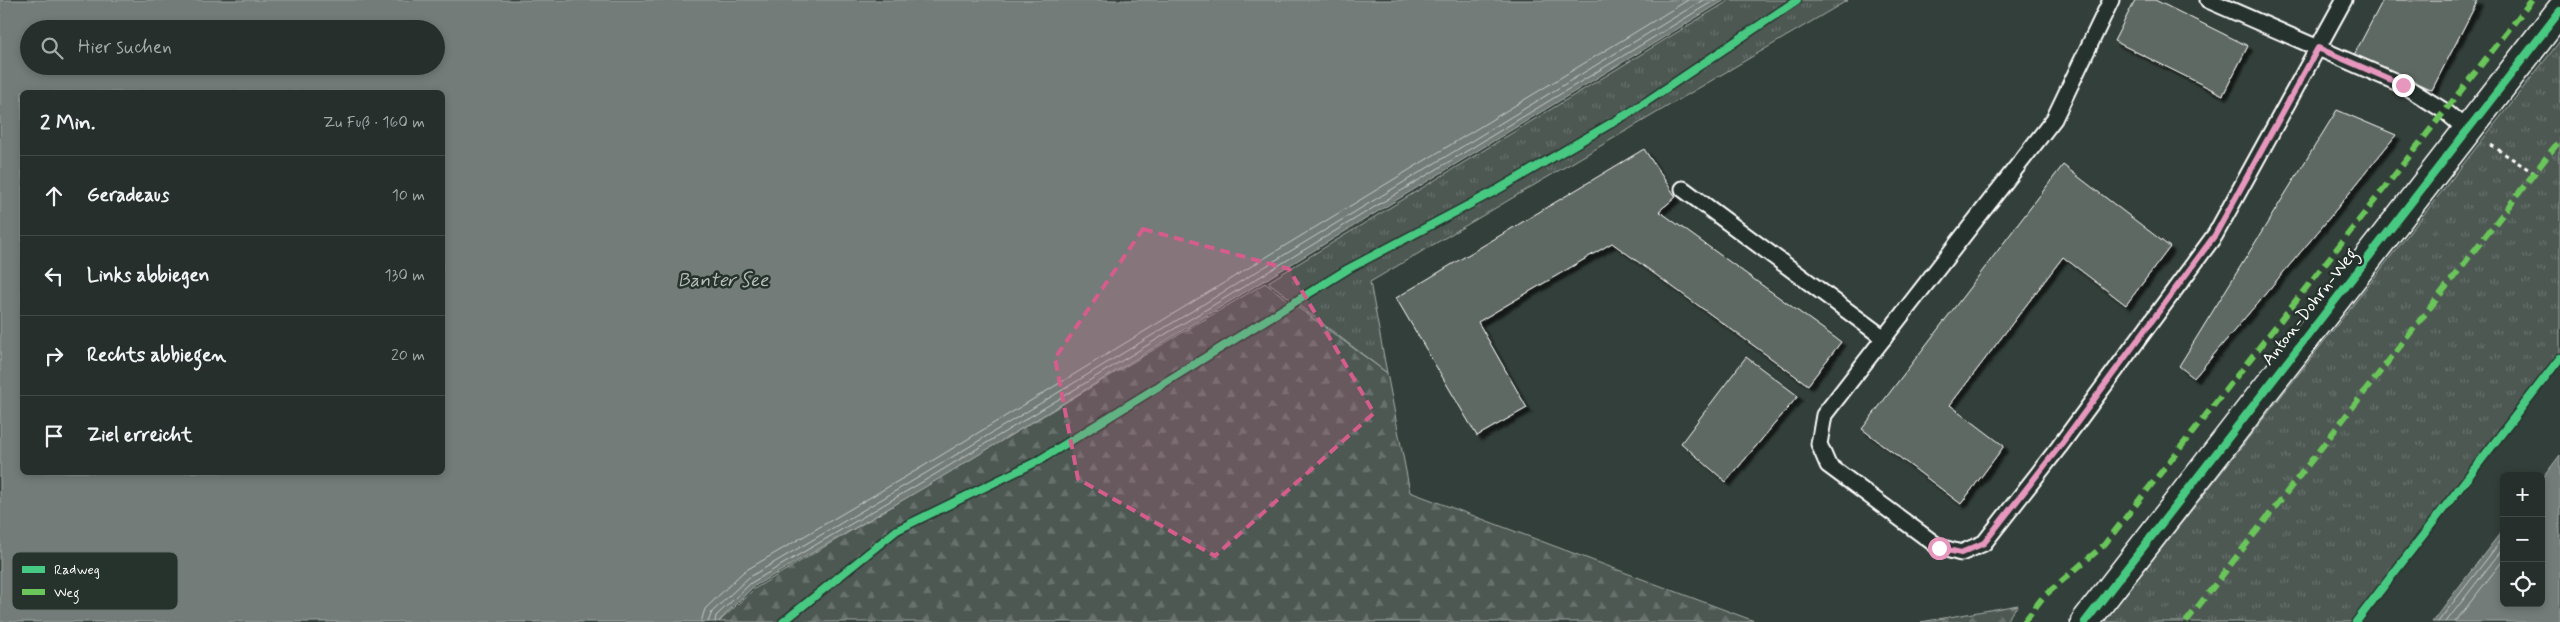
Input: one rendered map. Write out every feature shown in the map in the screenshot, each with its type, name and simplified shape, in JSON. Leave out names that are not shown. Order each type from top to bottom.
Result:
[{"type":"street","name":"Anton-Dohrn-Weg","points":[[2085,622],[2560,11]]},
{"type":"lane","points":[[2111,0],[2054,119],[1824,415],[1819,444],[1828,465],[1939,548],[1961,553],[1984,543],[2059,447],[2215,235],[2344,0]]},
{"type":"lane","points":[[2208,0],[2403,85],[2446,112],[2467,130]]},
{"type":"lane","points":[[1683,189],[1884,338]]},
{"type":"path","points":[[2467,130],[2534,173]]},
{"type":"highlighted area","points":[[1143,229],[1289,269],[1374,413],[1215,556],[1078,479],[1055,358]]},
{"type":"green space","points":[[1730,0],[1848,0],[1370,282],[1387,373],[1268,282]]},
{"type":"green space","points":[[2560,41],[2560,359],[2357,622],[2104,622]]},
{"type":"green space","points":[[1265,283],[1387,373],[1410,492],[1757,622],[719,622],[754,589]]},
{"type":"green space","points":[[2018,605],[2005,622],[1921,622]]},
{"type":"water","name":"Banter See","points":[[0,0],[1725,0],[932,483],[753,587],[718,622],[0,622]]},
{"type":"water","points":[[2560,455],[2560,622],[2432,622],[2500,533],[2500,607],[2545,607],[2545,475]]},
{"type":"building","points":[[2135,0],[2155,0],[2248,46],[2223,95],[2114,41]]},
{"type":"building","points":[[2383,0],[2478,0],[2432,90],[2354,55]]},
{"type":"building","points":[[2337,110],[2396,135],[2322,227],[2194,378],[2179,366]]},
{"type":"building","points":[[1644,149],[1676,197],[1659,211],[1841,342],[1808,385],[1612,243],[1478,322],[1527,408],[1477,436],[1396,298]]},
{"type":"building","points":[[2063,165],[2170,247],[2126,305],[2063,257],[1950,405],[2004,446],[1961,504],[1862,429]]},
{"type":"building","points":[[1746,357],[1798,396],[1726,482],[1681,443]]},
{"type":"marked path","points":[[2024,622],[2043,597],[2104,545],[2532,0]]},
{"type":"marked path","points":[[2186,622],[2560,140]]},
{"type":"cycle path","points":[[783,622],[897,530],[1038,461],[1348,269],[1497,190],[1634,110],[1797,0]]},
{"type":"cycle path","points":[[2085,622],[2560,11]]},
{"type":"cycle path","points":[[2356,622],[2560,358]]},
{"type":"route","points":[[1939,548],[1961,553],[1984,543],[2059,447],[2215,235],[2318,48],[2403,85]]}]
